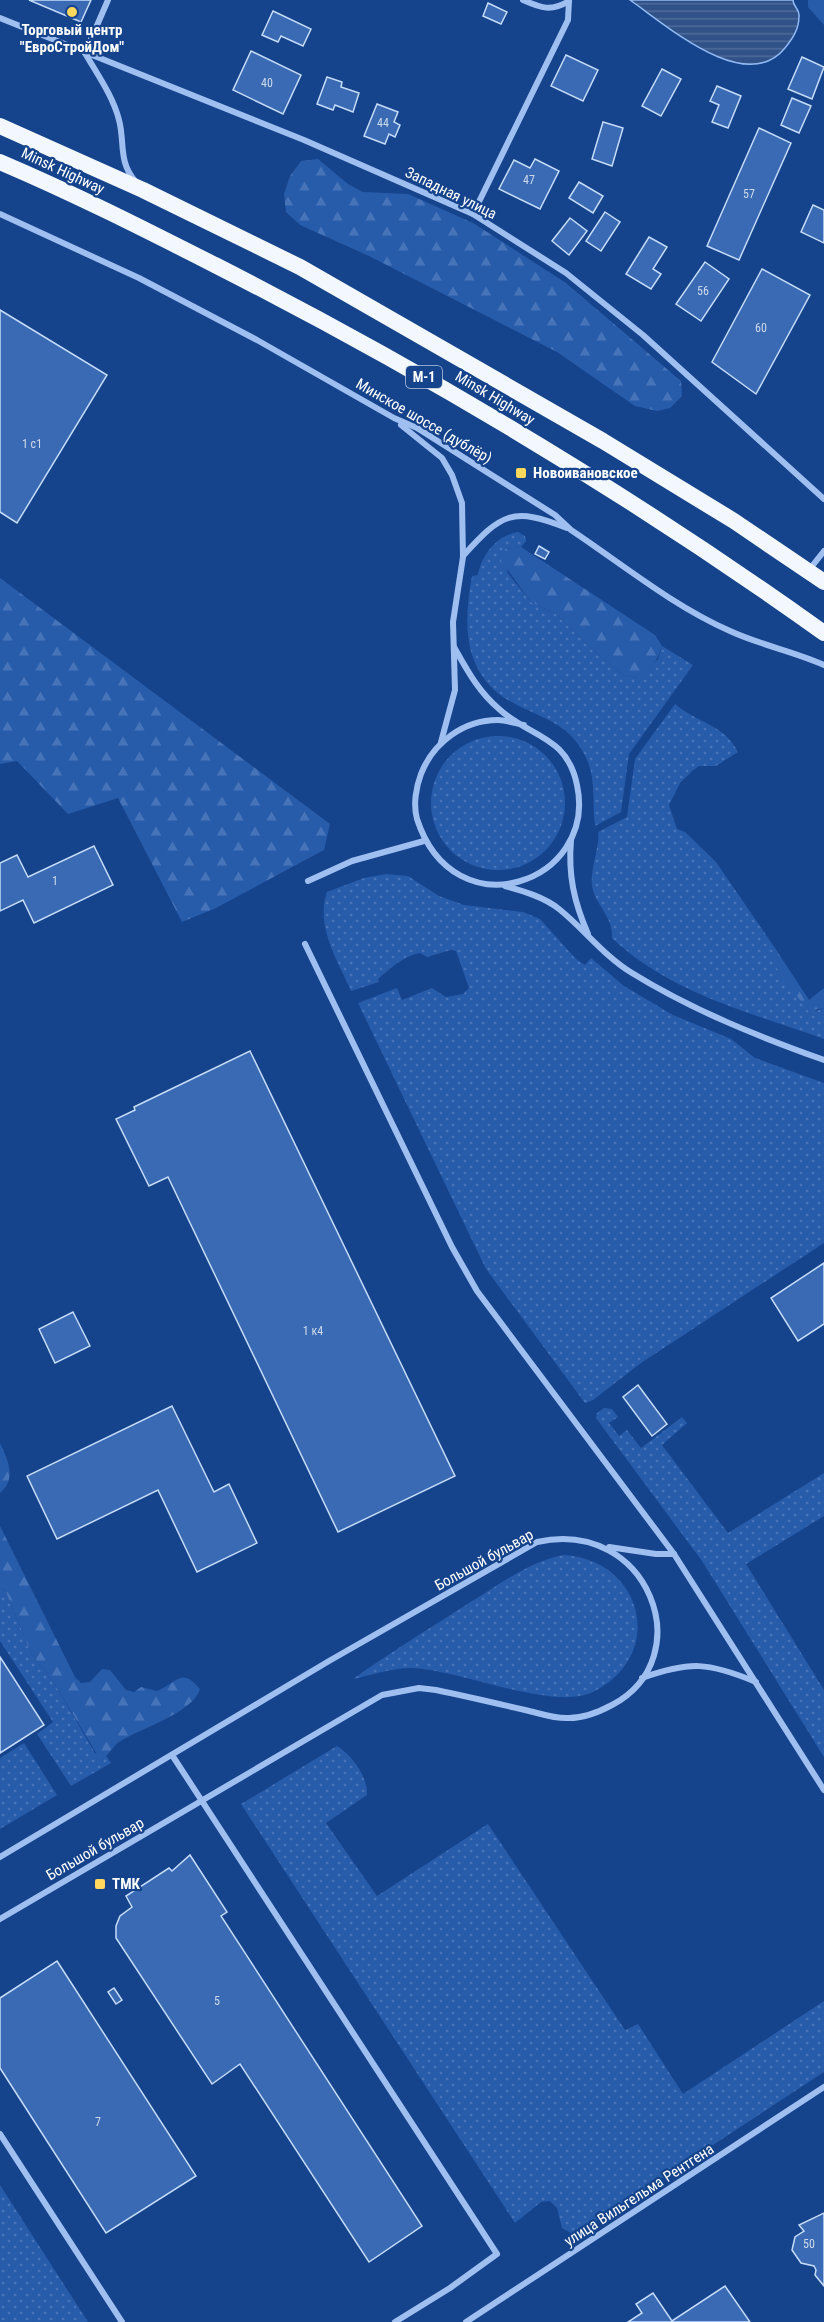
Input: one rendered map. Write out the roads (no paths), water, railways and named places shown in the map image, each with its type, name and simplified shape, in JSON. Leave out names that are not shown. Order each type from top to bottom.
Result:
[{"type":"highway","name":"Minsk Highway","points":[[0,126],[143,190],[300,267],[468,361],[734,521],[824,582]]},
{"type":"highway","name":"Minsk Highway","points":[[0,162],[53,185],[279,298],[451,392],[598,480],[824,633]]},
{"type":"street","points":[[108,0],[85,53],[113,102],[120,121],[122,160],[131,176],[143,190]]},
{"type":"street","points":[[523,0],[544,9],[558,8],[569,1]]},
{"type":"street","points":[[474,214],[568,20],[569,1]]},
{"type":"street","name":"Западная улица","points":[[0,18],[304,140],[474,214],[566,273],[643,335],[824,499]]},
{"type":"street","name":"Минское шоссе (дублёр)","points":[[0,214],[178,298],[312,369],[394,418],[417,428],[545,509],[571,530],[704,618],[731,631],[794,652],[824,665]]},
{"type":"street","points":[[394,418],[442,458],[452,475],[462,503],[463,557],[453,622],[455,690],[441,742]]},
{"type":"street","points":[[463,557],[495,523],[514,517],[536,516],[571,530]]},
{"type":"street","points":[[808,571],[824,551]]},
{"type":"street","points":[[454,646],[472,680],[485,696],[501,712],[549,739],[567,759],[578,785],[579,813],[571,839],[569,863],[573,897],[590,937]]},
{"type":"street","points":[[524,725],[497,720],[463,728],[441,742],[427,760],[416,786],[415,814],[424,841],[438,860],[456,874],[478,883],[501,885],[526,892],[558,908],[629,971],[660,990],[746,1032],[824,1060]]},
{"type":"street","points":[[501,885],[523,881],[542,872],[559,857],[571,839]]},
{"type":"street","points":[[308,881],[352,861],[424,841]]},
{"type":"street","points":[[305,945],[452,1247],[477,1291],[674,1554],[824,1790]]},
{"type":"street","name":"Большой бульвар","points":[[0,1857],[329,1661],[537,1542],[566,1537],[602,1546],[629,1562],[638,1573],[653,1605],[656,1641],[641,1679],[616,1702],[586,1716],[570,1718],[436,1690],[418,1688],[382,1695],[0,1919]]},
{"type":"street","points":[[602,1546],[656,1554],[674,1554]]},
{"type":"street","points":[[641,1679],[668,1669],[692,1665],[721,1668],[756,1683]]},
{"type":"street","points":[[172,1755],[497,2254],[450,2288],[395,2322]]},
{"type":"street","name":"улица Вильгельма Рентгена","points":[[466,2322],[824,2087]]},
{"type":"street","points":[[0,2133],[122,2322]]},
{"type":"place","name":"Торговый центр \"ЕвроСтройДом\"","points":[[72,12]]},
{"type":"place","name":"Новоивановское","points":[[521,473]]},
{"type":"place","name":"ТМК","points":[[100,1884]]}]
